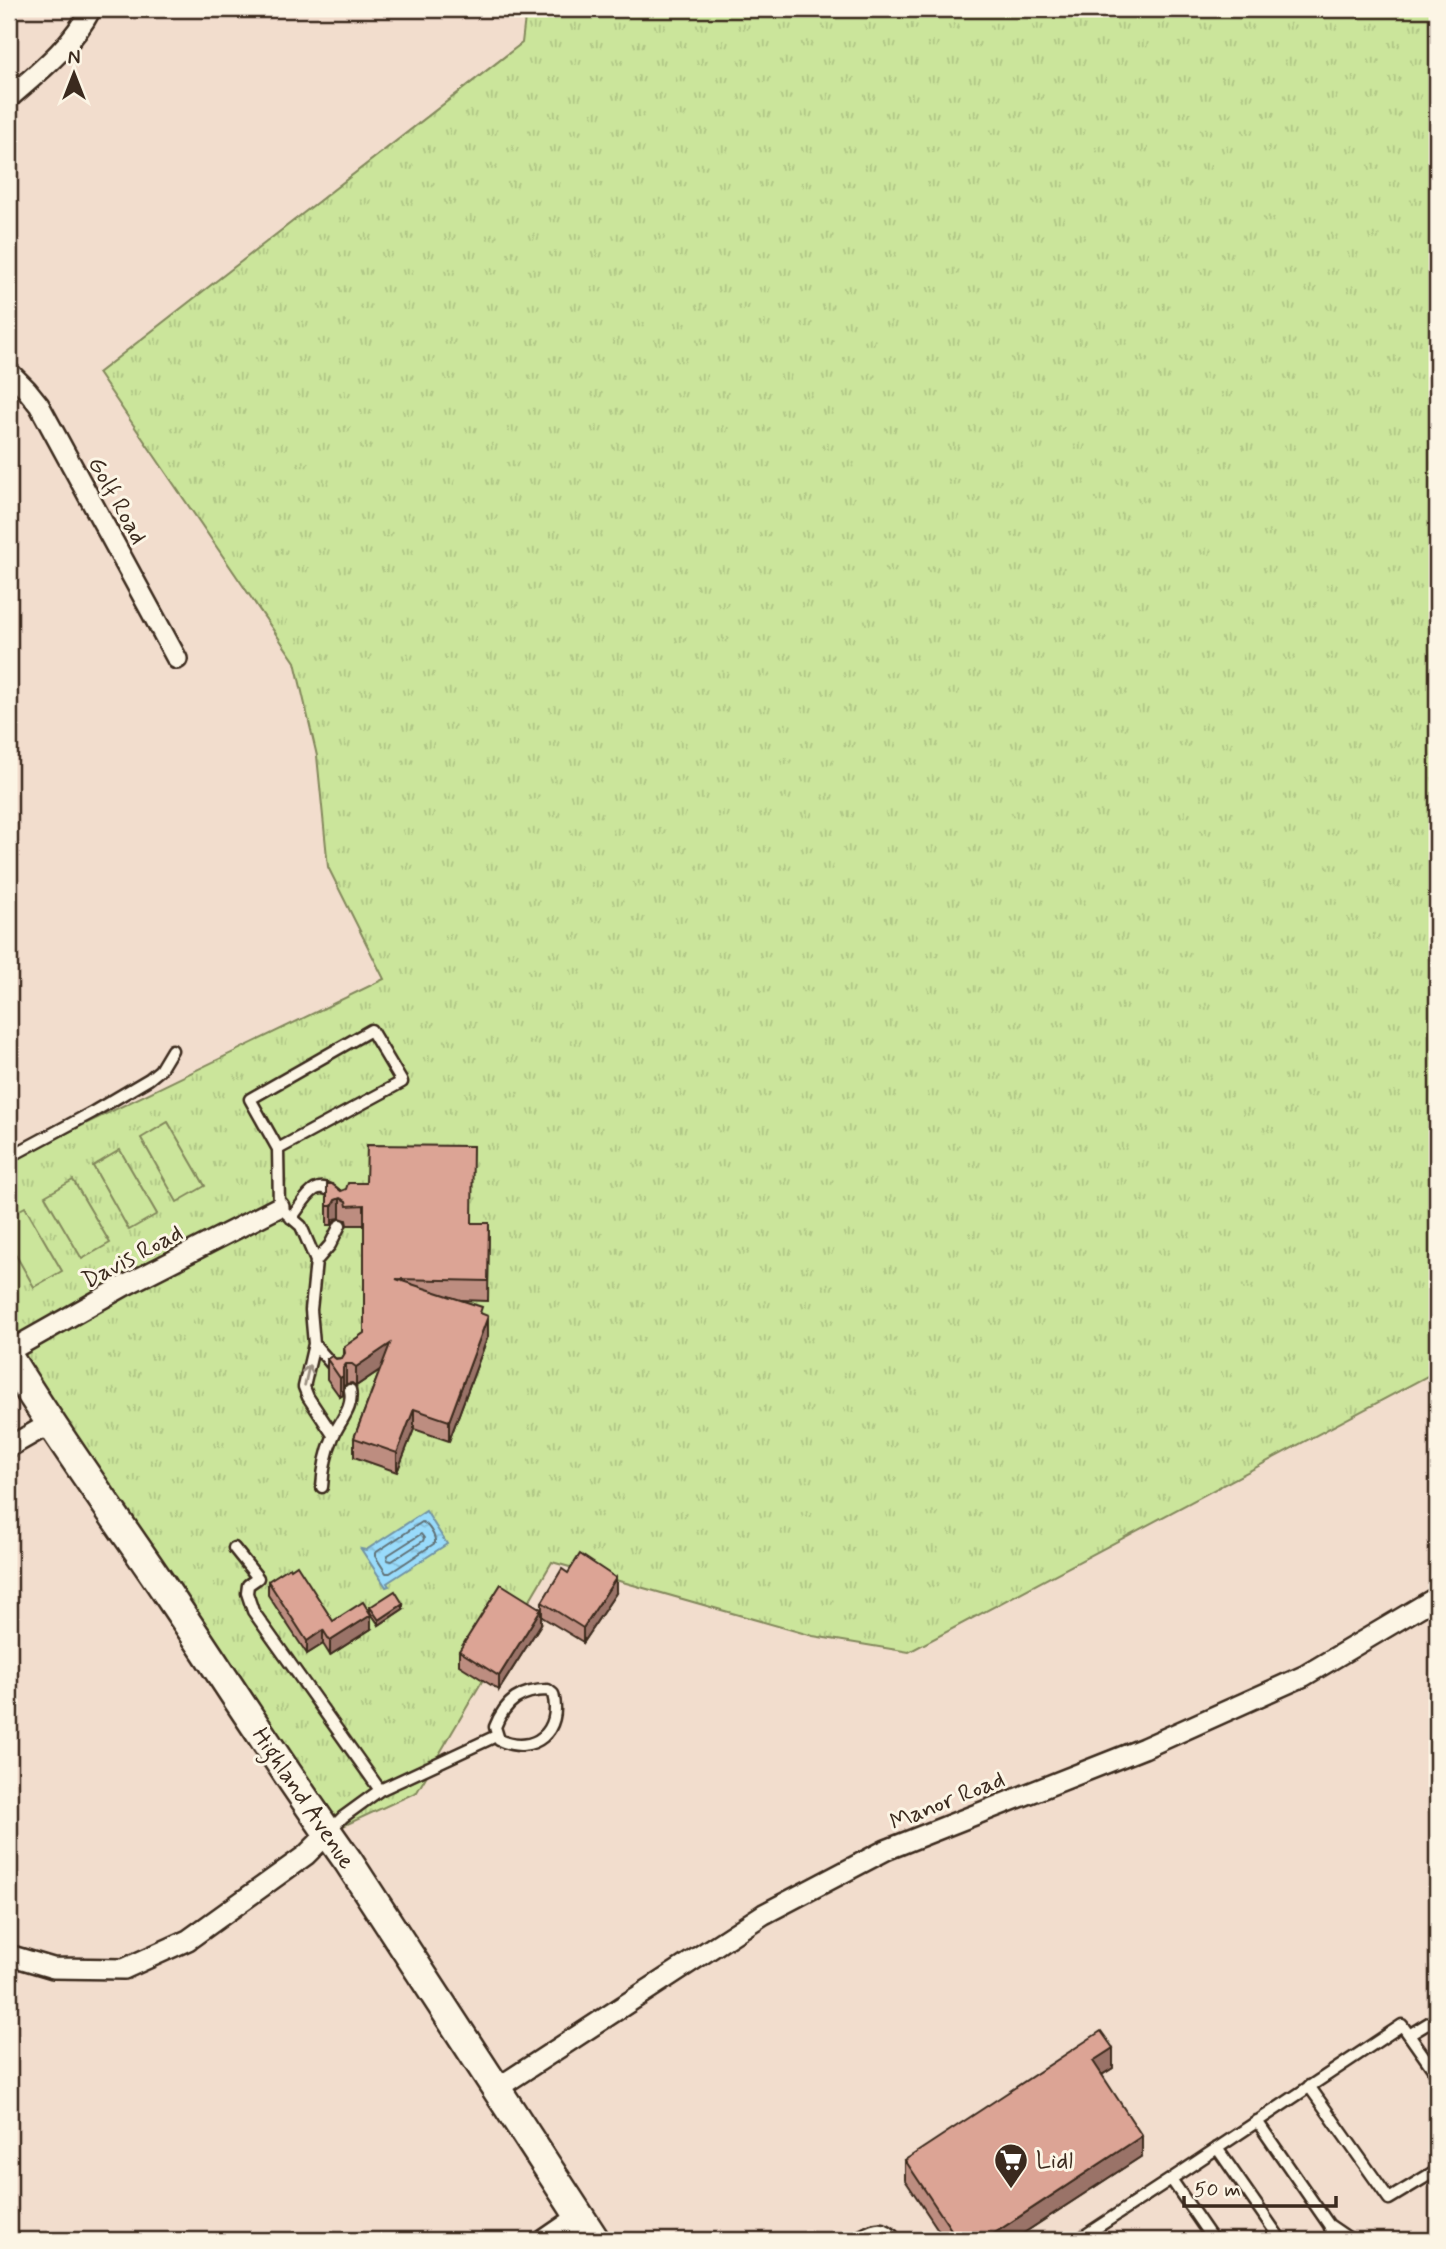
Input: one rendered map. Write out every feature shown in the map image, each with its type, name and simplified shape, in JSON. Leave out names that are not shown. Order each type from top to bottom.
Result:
[{"type":"street","points":[[9,98],[62,51],[83,25],[91,9]]},
{"type":"street","name":"Golf Road","points":[[9,372],[39,405],[177,659]]},
{"type":"street","name":"Davis Road","points":[[9,1351],[124,1286],[285,1212]]},
{"type":"street","name":"Highland Avenue","points":[[9,1358],[49,1423],[168,1594],[328,1833],[595,2240]]},
{"type":"street","points":[[9,1447],[49,1423]]},
{"type":"street","name":"Manor Road","points":[[496,2089],[764,1914],[886,1850],[1144,1748],[1304,1676],[1437,1597]]},
{"type":"street","points":[[9,1955],[53,1968],[124,1969],[188,1940],[306,1855],[328,1833]]},
{"type":"street","points":[[544,2240],[579,2216]]},
{"type":"lane","points":[[278,1149],[402,1082],[371,1030],[250,1099],[278,1149],[285,1212],[300,1226],[316,1261],[311,1310],[314,1344],[305,1391],[333,1435]]},
{"type":"lane","points":[[9,1157],[149,1079],[160,1070],[172,1050]]},
{"type":"lane","points":[[285,1212],[317,1189],[333,1192],[341,1203]]},
{"type":"lane","points":[[316,1261],[330,1245],[340,1225]]},
{"type":"lane","points":[[314,1344],[338,1371]]},
{"type":"lane","points":[[322,1486],[324,1465],[333,1435],[349,1408],[350,1390]]},
{"type":"lane","points":[[234,1548],[258,1578],[248,1585],[247,1590],[253,1611],[380,1790]]},
{"type":"lane","points":[[533,1690],[552,1692],[556,1716],[547,1733],[537,1740],[517,1744],[504,1742],[496,1736],[498,1720],[511,1700],[533,1690]]},
{"type":"lane","points":[[328,1833],[380,1790],[496,1736]]},
{"type":"lane","points":[[1409,2035],[1437,2018]]},
{"type":"lane","points":[[1079,2240],[1402,2025],[1437,2074]]},
{"type":"lane","points":[[1308,2086],[1389,2199],[1437,2170]]},
{"type":"lane","points":[[1257,2121],[1329,2225],[1334,2240]]},
{"type":"lane","points":[[1217,2148],[1281,2240]]},
{"type":"lane","points":[[1171,2179],[1213,2240]]},
{"type":"lane","points":[[1329,2225],[1351,2240]]},
{"type":"lane","points":[[854,2240],[870,2230],[882,2228],[891,2232],[896,2240]]},
{"type":"green space","points":[[526,9],[1437,9],[1437,1371],[909,1652],[813,1636],[552,1562],[417,1792],[328,1833],[9,1358],[9,1161],[384,979],[328,867],[317,756],[295,662],[98,373],[522,43]]},
{"type":"green space","points":[[168,1122],[205,1186],[177,1202],[141,1138]]},
{"type":"green space","points":[[120,1150],[157,1214],[129,1230],[93,1166]]},
{"type":"green space","points":[[73,1180],[110,1243],[82,1259],[45,1196]]},
{"type":"green space","points":[[25,1207],[62,1271],[34,1287],[9,1243],[9,1216]]},
{"type":"water","points":[[426,1511],[447,1544],[387,1583],[389,1586],[386,1587],[361,1549],[366,1550]]},
{"type":"building","points":[[367,1145],[473,1146],[472,1223],[489,1223],[488,1281],[396,1279],[482,1307],[480,1313],[488,1316],[449,1421],[414,1409],[397,1453],[354,1438],[390,1344],[356,1367],[346,1364],[340,1378],[327,1359],[332,1356],[336,1359],[342,1358],[344,1347],[364,1333],[364,1205],[347,1206],[346,1201],[340,1198],[335,1200],[332,1206],[327,1206],[327,1184],[332,1184],[341,1191],[346,1189],[348,1183],[366,1183]]},
{"type":"building","points":[[580,1554],[616,1578],[583,1628],[542,1602],[562,1569],[568,1573]]},
{"type":"building","points":[[297,1565],[333,1621],[363,1602],[371,1615],[330,1641],[323,1630],[307,1641],[268,1581]]},
{"type":"building","points":[[501,1584],[541,1609],[499,1676],[459,1651]]},
{"type":"building","points":[[395,1591],[403,1604],[379,1620],[370,1607]]},
{"type":"building","points":[[1101,2031],[1113,2048],[1093,2061],[1142,2136],[984,2240],[958,2240],[905,2160]]},
{"type":"place","name":"Lidl","points":[[1011,2190]]}]
